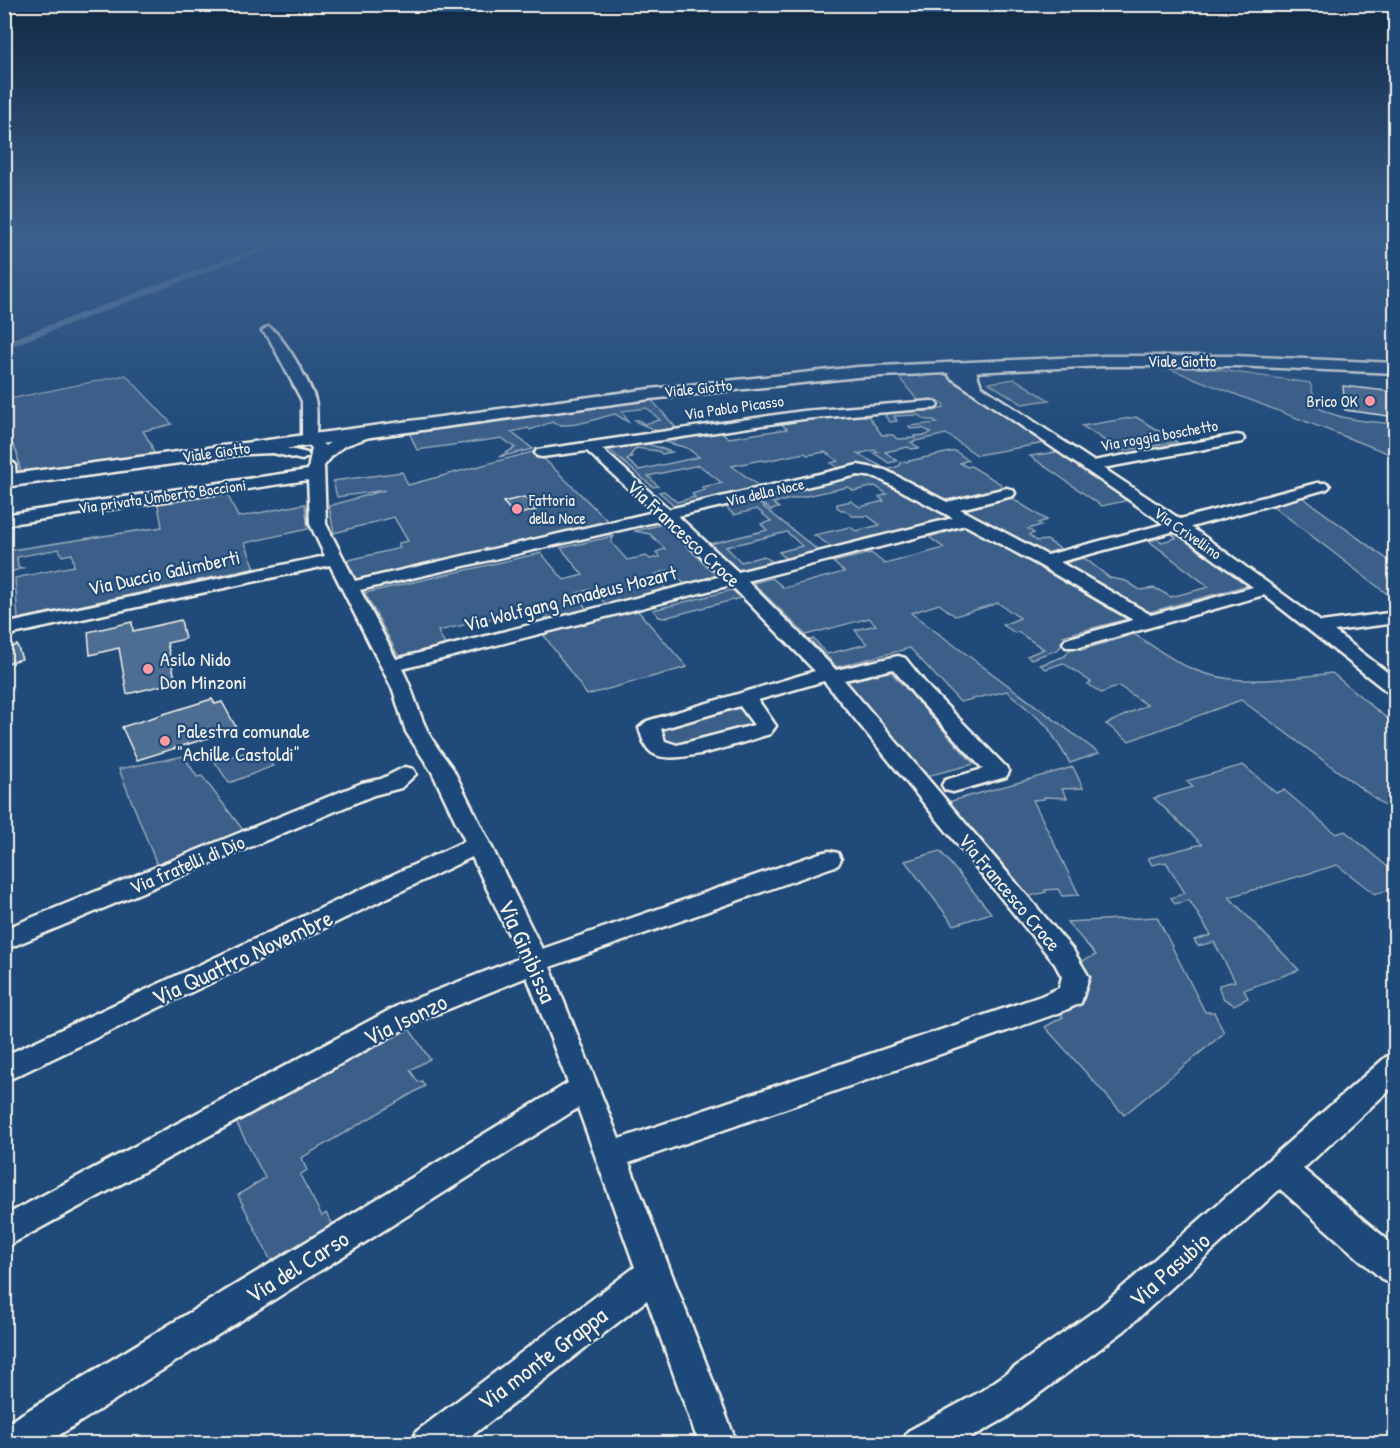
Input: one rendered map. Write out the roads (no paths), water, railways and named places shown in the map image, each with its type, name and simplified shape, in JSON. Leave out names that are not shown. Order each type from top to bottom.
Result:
[{"type":"main road","name":"Viale Giotto","points":[[6,474],[230,450],[305,448],[374,430],[660,392],[781,379],[909,369],[966,376],[991,365],[1105,361],[1236,362],[1395,368]]},
{"type":"street","points":[[268,331],[274,336],[309,401],[305,448],[316,470]]},
{"type":"street","name":"Via Crivellino","points":[[966,376],[1088,466],[1177,525],[1266,589],[1395,688]]},
{"type":"street","name":"Via Pablo Picasso","points":[[542,453],[803,415],[931,405]]},
{"type":"street","points":[[316,470],[324,452],[335,444],[374,430]]},
{"type":"street","name":"Via roggia boschetto","points":[[1088,466],[1237,439]]},
{"type":"street","name":"Via Francesco Croce","points":[[590,446],[667,515],[795,638],[829,675],[1064,957],[1076,977],[1071,995],[1040,1008],[610,1156]]},
{"type":"street","name":"Via privata Umberto Boccioni","points":[[10,519],[316,470]]},
{"type":"street","name":"Via Ginibissa","points":[[316,470],[318,524],[403,690],[405,707],[434,762],[442,769],[535,962],[585,1088],[718,1443]]},
{"type":"street","name":"Via della Noce","points":[[351,587],[858,470],[880,473],[948,507],[1149,622]]},
{"type":"street","points":[[1045,561],[1322,486]]},
{"type":"street","points":[[948,507],[1007,494]]},
{"type":"street","name":"Via Wolfgang Amadeus Mozart","points":[[391,666],[969,519]]},
{"type":"street","name":"Via Duccio Galimberti","points":[[4,630],[334,558]]},
{"type":"street","points":[[1073,643],[1266,589]]},
{"type":"street","points":[[1318,628],[1395,617]]},
{"type":"street","points":[[743,698],[763,720],[765,726],[763,729],[677,752],[662,749],[655,743],[650,733],[650,728],[654,725],[743,698],[829,675],[898,662],[923,693],[998,772],[953,785]]},
{"type":"street","name":"Via fratelli di Dio","points":[[4,940],[370,788],[390,784],[405,774],[434,762]]},
{"type":"street","name":"Via Quattro Novembre","points":[[4,1070],[479,844]]},
{"type":"street","name":"Via Isonzo","points":[[4,1233],[409,1013],[535,962],[829,859]]},
{"type":"street","name":"Via Pasubio","points":[[921,1443],[993,1405],[1112,1319],[1395,1066]]},
{"type":"street","name":"Via del Carso","points":[[9,1443],[585,1088]]},
{"type":"street","points":[[1280,1169],[1395,1269]]},
{"type":"street","name":"Via monte Grappa","points":[[430,1443],[654,1273]]},
{"type":"waterway","points":[[4,346],[115,305]]},
{"type":"place","name":"Brico OK","points":[[1370,401]]},
{"type":"place","name":"Fattoria della Noce","points":[[517,509]]},
{"type":"place","name":"Asilo Nido Don Minzoni","points":[[148,669]]},
{"type":"place","name":"Palestra comunale \"Achille Castoldi\"","points":[[165,741]]}]
